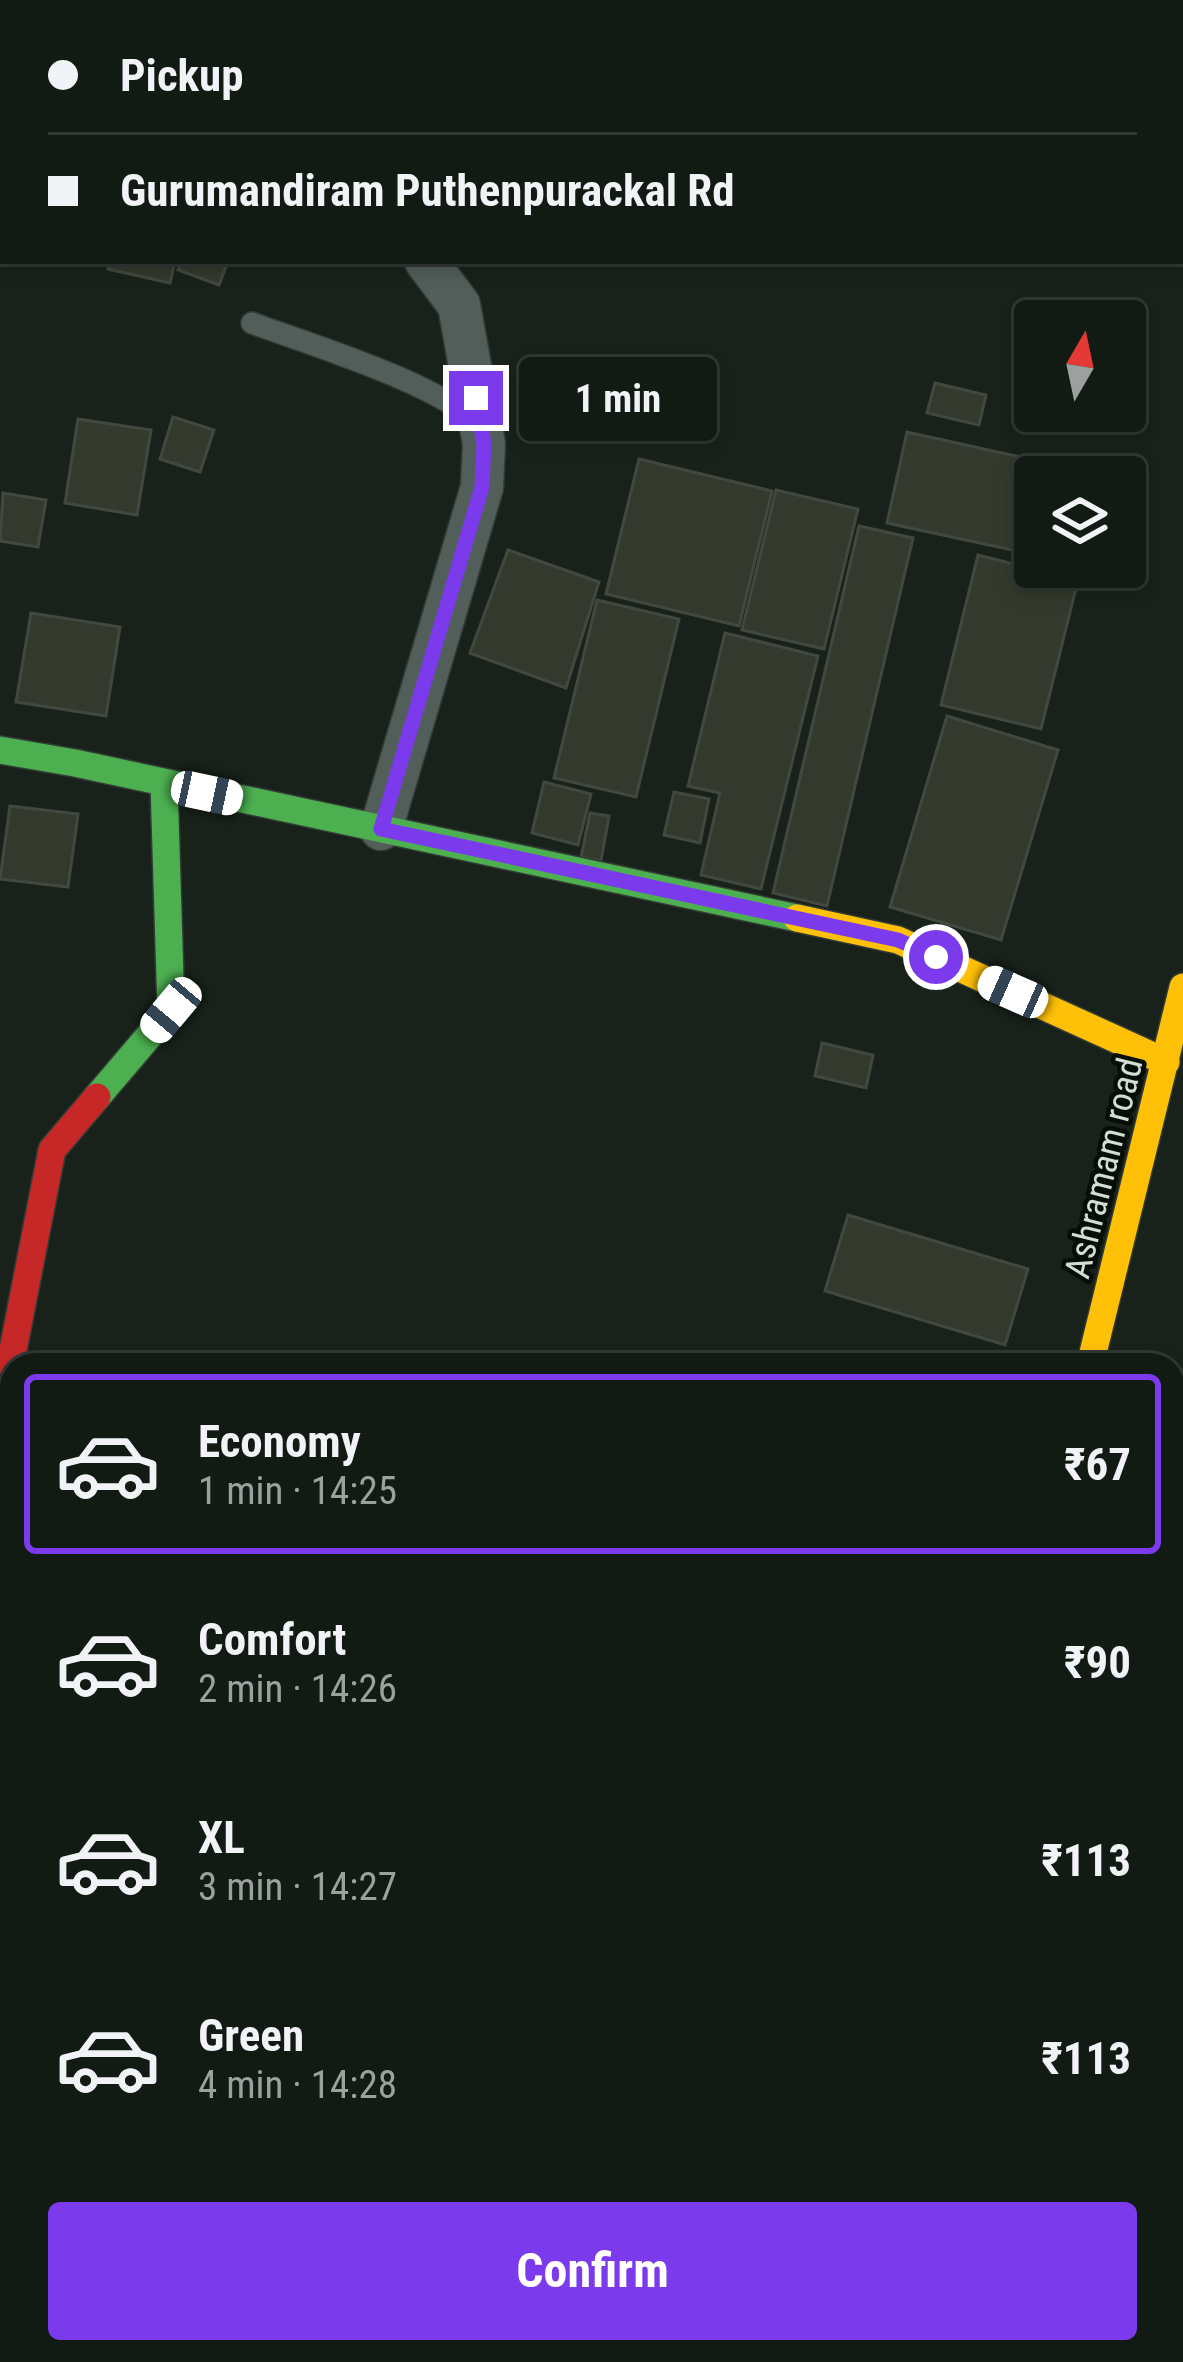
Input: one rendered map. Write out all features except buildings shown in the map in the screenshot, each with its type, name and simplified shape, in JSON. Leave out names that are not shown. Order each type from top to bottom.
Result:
[{"type":"street","points":[[381,829],[482,487],[484,444],[459,305],[428,264]]},
{"type":"street","points":[[0,750],[898,940],[1166,1062]]},
{"type":"street","points":[[13,1353],[52,1150],[171,1010],[164,784]]},
{"type":"street","name":"Ashramam road","points":[[1093,1353],[1183,987]]},
{"type":"lane","points":[[252,323],[431,390],[468,416],[484,444]]},
{"type":"traffic: fast","points":[[0,750],[797,918]]},
{"type":"traffic: fast","points":[[97,1097],[171,1010],[164,784]]},
{"type":"traffic: slow","points":[[797,918],[898,940],[1166,1062]]},
{"type":"traffic: slow","points":[[1093,1353],[1183,987]]},
{"type":"traffic: jam","points":[[13,1353],[52,1150],[97,1097]]},
{"type":"route","points":[[476,398],[484,444],[482,487],[381,829],[898,940],[936,957]]}]
